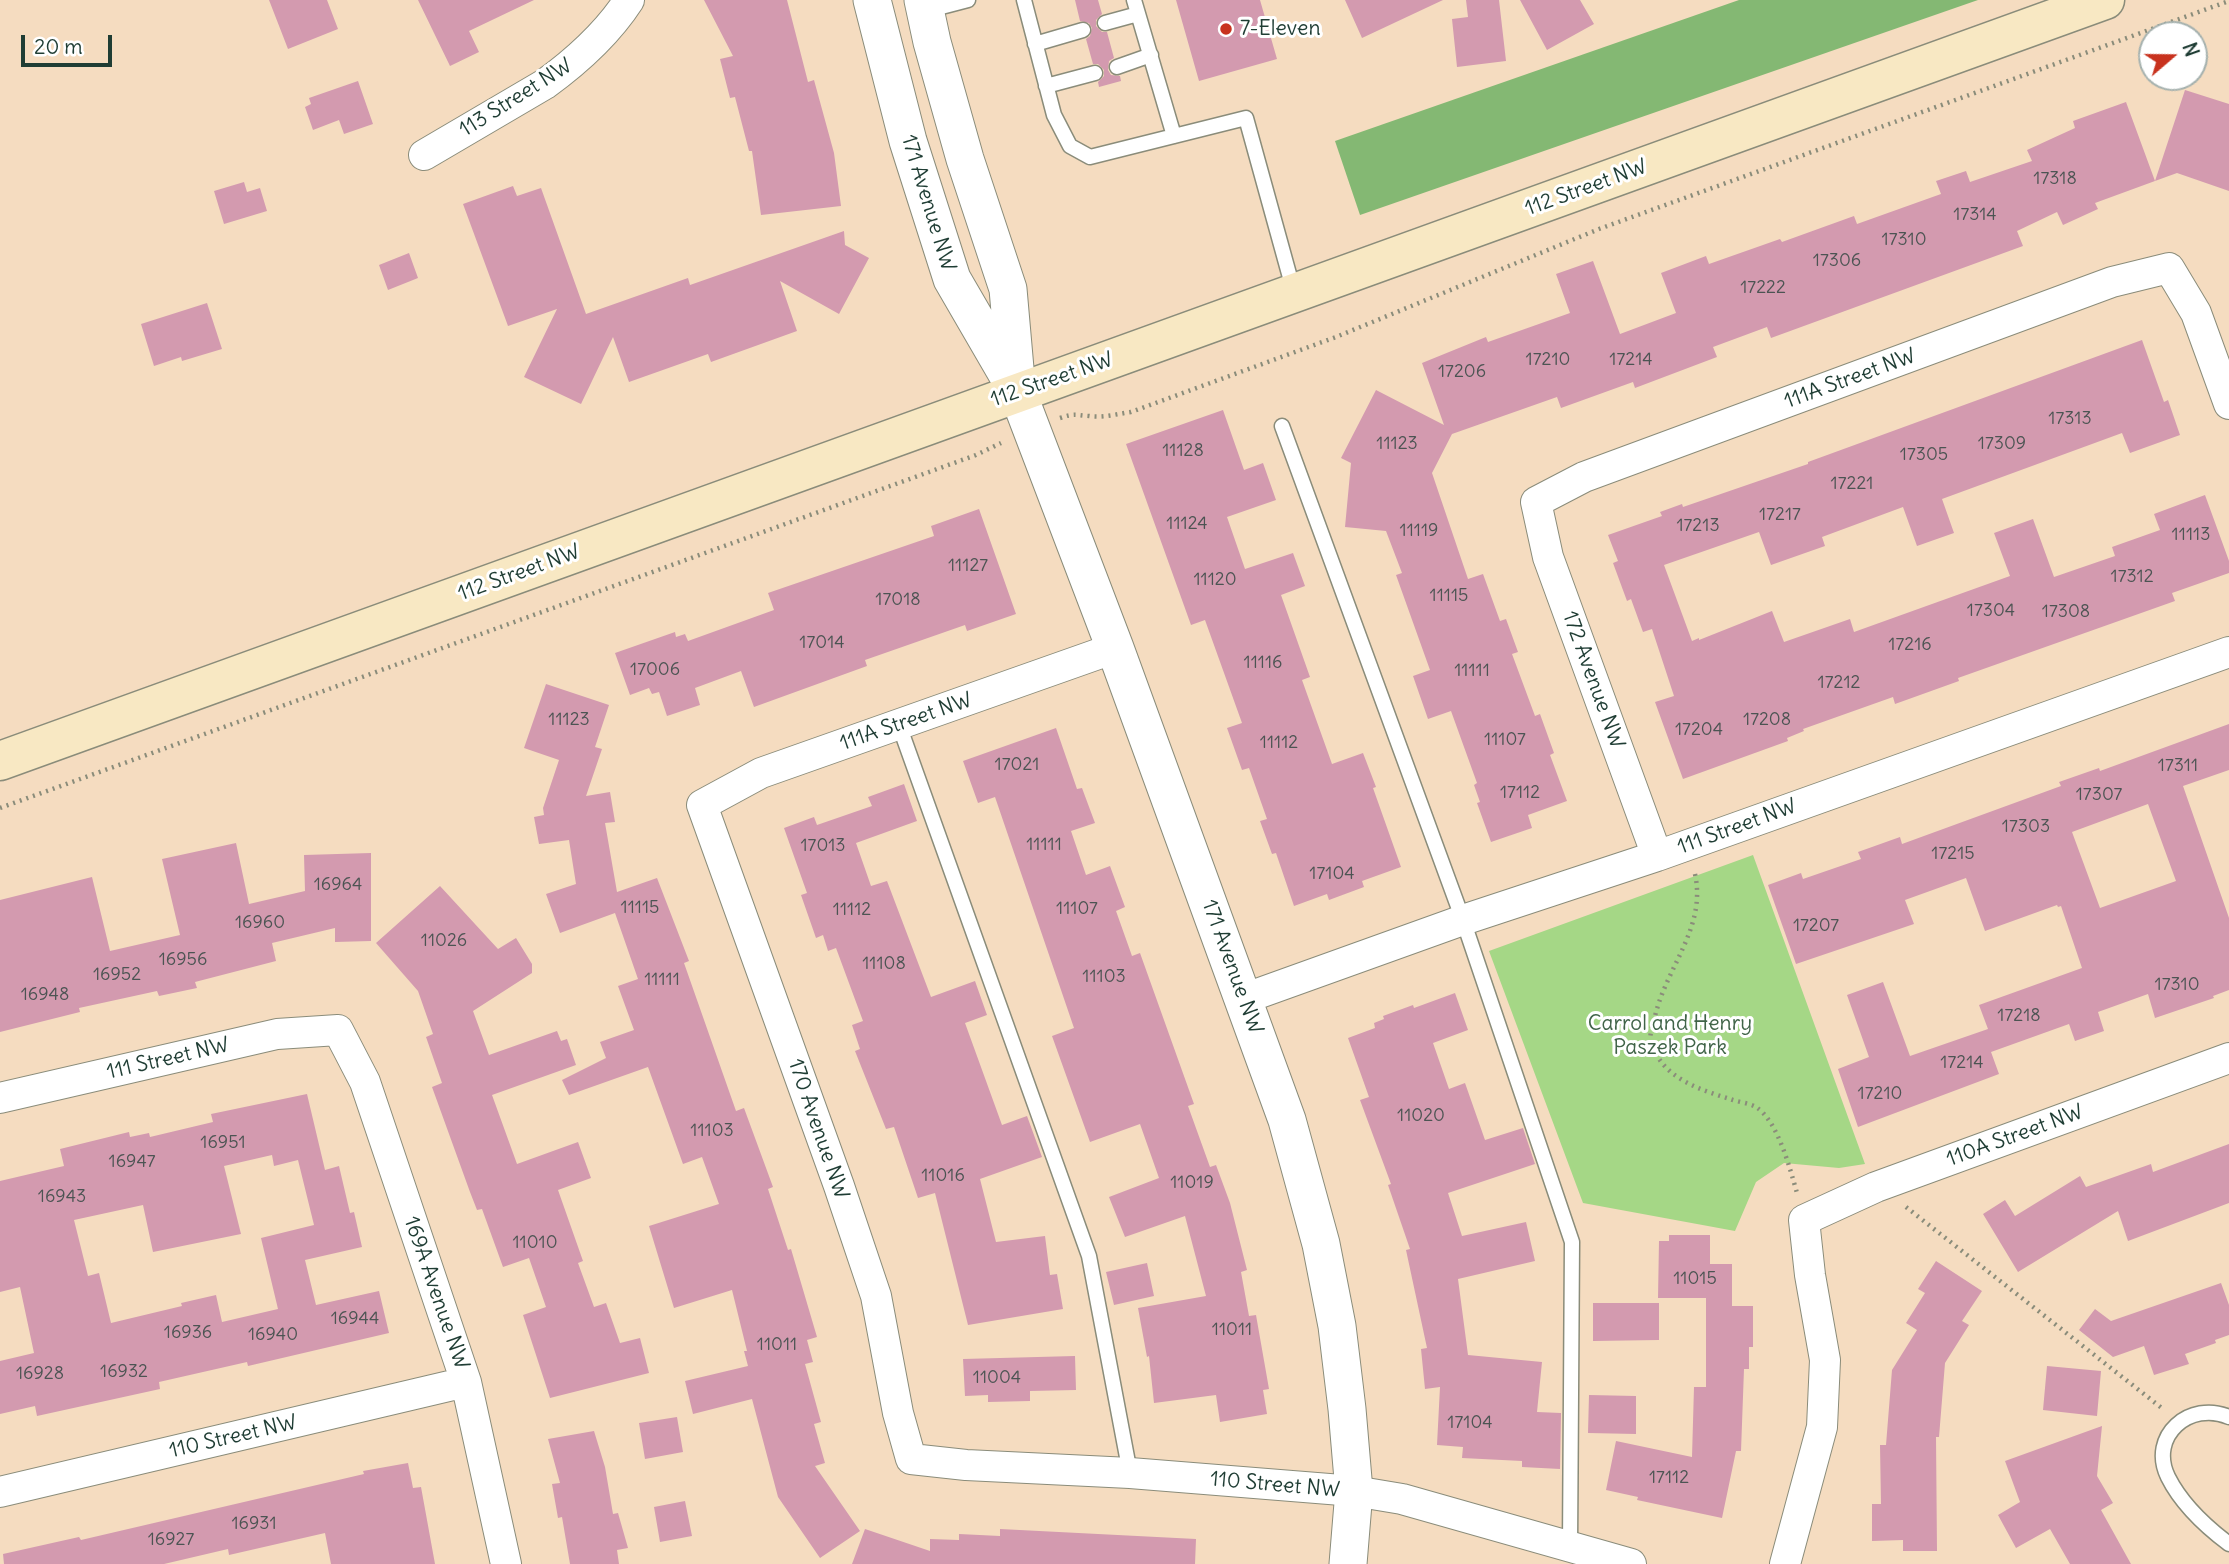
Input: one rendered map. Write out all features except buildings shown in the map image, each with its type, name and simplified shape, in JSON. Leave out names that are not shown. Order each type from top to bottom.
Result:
[{"type":"main road","name":"112 Street NW","points":[[0,761],[1017,391],[2105,0]]},
{"type":"street","name":"113 Street NW","points":[[424,155],[562,72],[600,38],[629,0]]},
{"type":"street","name":"171 Avenue NW","points":[[872,0],[908,141],[952,279],[1017,391],[1115,648],[1287,1120],[1321,1244],[1337,1326],[1348,1409],[1353,1491],[1348,1564]]},
{"type":"street","name":"171 Avenue NW","points":[[924,6],[965,159],[1008,289],[1017,391]]},
{"type":"street","name":"111A Street NW","points":[[1536,502],[1584,477],[2112,282],[2169,268],[2196,313],[2229,404]]},
{"type":"street","name":"172 Avenue NW","points":[[1536,502],[1548,557],[1657,856]]},
{"type":"street","name":"111A Street NW","points":[[702,805],[761,773],[1115,648]]},
{"type":"street","name":"111 Street NW","points":[[1243,999],[1463,920],[1657,856],[2229,652]]},
{"type":"street","name":"170 Avenue NW","points":[[702,805],[876,1296],[898,1413],[911,1459]]},
{"type":"street","name":"111 Street NW","points":[[0,1098],[277,1034],[338,1030]]},
{"type":"street","name":"169A Avenue NW","points":[[338,1030],[365,1082],[466,1381],[506,1564]]},
{"type":"street","name":"110A Street NW","points":[[1804,1220],[1876,1187],[2229,1058]]},
{"type":"street","points":[[1785,1564],[1822,1427],[1825,1360],[1810,1275],[1804,1220]]},
{"type":"street","name":"110 Street NW","points":[[0,1492],[466,1381]]},
{"type":"street","name":"110 Street NW","points":[[911,1459],[1353,1491],[1402,1499],[1631,1564]]},
{"type":"lane","points":[[924,6],[968,0]]},
{"type":"lane","points":[[1024,0],[1054,115],[1070,146],[1090,157],[1246,118],[1294,293]]},
{"type":"lane","points":[[1105,23],[1136,7],[1174,136]]},
{"type":"lane","points":[[1035,44],[1083,30]]},
{"type":"lane","points":[[1117,67],[1151,55]]},
{"type":"lane","points":[[1046,86],[1095,73]]},
{"type":"lane","points":[[1282,426],[1463,920],[1572,1242],[1570,1546]]},
{"type":"lane","points":[[899,725],[1089,1256],[1130,1473]]},
{"type":"lane","points":[[2229,1417],[2209,1411],[2198,1412],[2180,1422],[2168,1436],[2163,1449],[2167,1475],[2201,1523],[2229,1544]]},
{"type":"path","points":[[0,808],[950,464],[1075,413],[1098,416],[1131,412],[1336,337],[1599,229],[2229,1]]},
{"type":"path","points":[[1657,856],[1695,874],[1699,894],[1695,919],[1658,998],[1650,1039],[1660,1064],[1685,1082],[1756,1108],[1776,1132],[1790,1166],[1804,1220]]},
{"type":"path","points":[[1876,1187],[1919,1215],[2180,1422]]},
{"type":"green space","points":[[1739,0],[1978,0],[1360,215],[1335,141]]},
{"type":"green space","name":"Carrol and Henry Paszek Park","points":[[1753,855],[1865,1164],[1839,1168],[1784,1163],[1756,1182],[1735,1231],[1583,1203],[1489,951]]},
{"type":"place","name":"7-Eleven","points":[[1226,29]]}]
